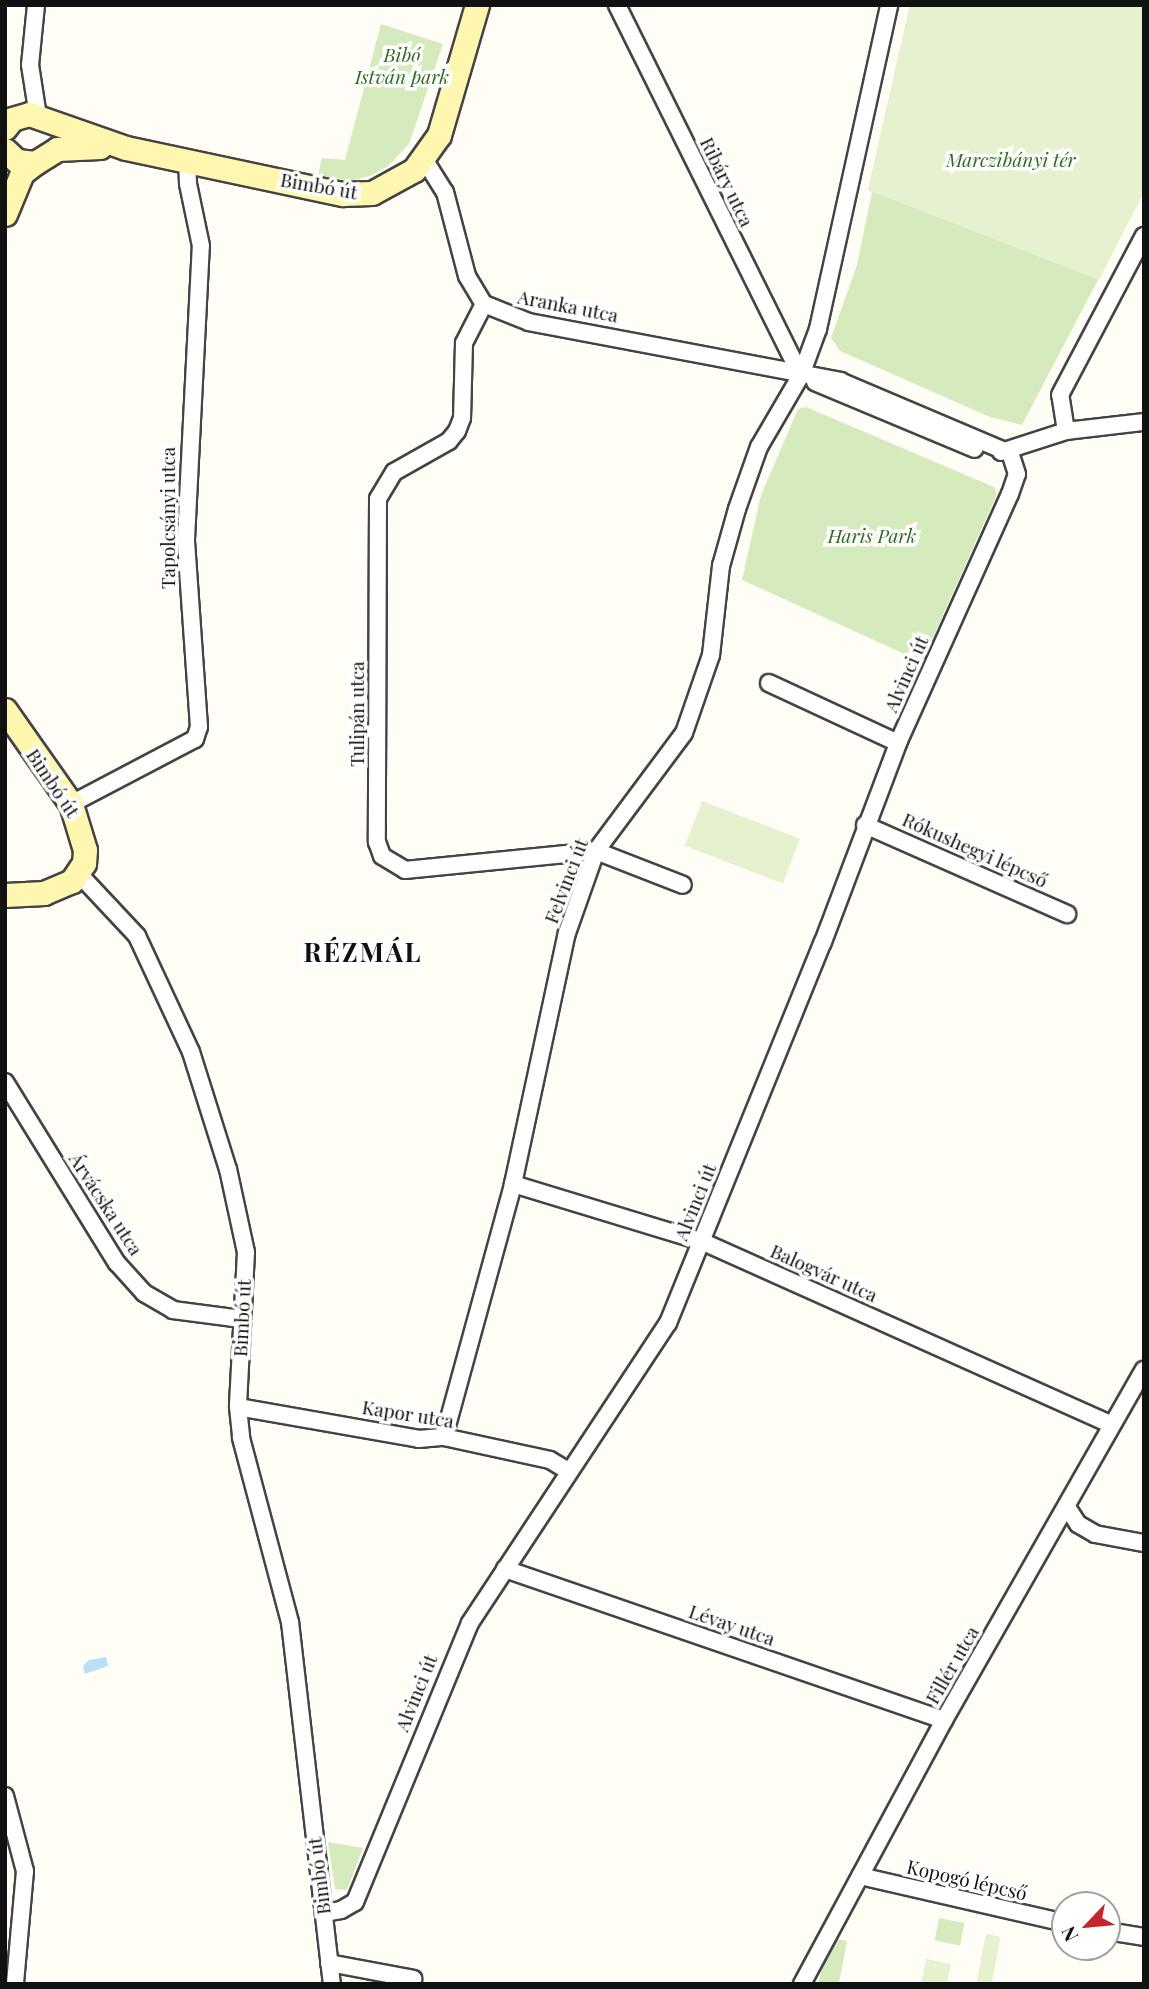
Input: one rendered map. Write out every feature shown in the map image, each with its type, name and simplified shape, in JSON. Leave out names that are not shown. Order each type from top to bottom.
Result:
[{"type":"street","points":[[5,214],[22,173],[41,159],[52,143],[27,120],[36,5]]},
{"type":"street","name":"Bimbó út","points":[[27,120],[126,148],[358,195],[397,183],[424,159],[439,135],[477,5]]},
{"type":"street","name":"Ribáry utca","points":[[617,5],[801,375]]},
{"type":"street","points":[[889,5],[818,329],[801,375],[840,381],[1010,453],[1066,431],[1144,422]]},
{"type":"street","name":"Bimbó út","points":[[41,159],[67,147],[126,148]]},
{"type":"street","points":[[5,151],[17,162],[41,159]]},
{"type":"street","name":"Tapolcsányi utca","points":[[71,804],[195,739],[199,727],[186,539],[201,246],[188,184],[187,159]]},
{"type":"street","points":[[424,159],[445,192],[467,276],[484,304]]},
{"type":"street","points":[[1066,431],[1060,395],[1144,236]]},
{"type":"street","name":"Aranka utca","points":[[484,304],[529,323],[801,375]]},
{"type":"street","name":"Tulipán utca","points":[[484,304],[464,344],[462,418],[457,431],[449,441],[394,472],[378,499],[377,842],[382,856],[405,870],[596,851],[683,885]]},
{"type":"street","name":"Felvinci út","points":[[444,1437],[513,1184],[567,933],[596,851],[684,733],[711,655],[721,566],[737,509],[759,447],[801,375]]},
{"type":"street","name":"Alvinci út","points":[[324,1913],[341,1910],[355,1902],[447,1670],[470,1623],[668,1323],[823,942],[898,743],[1010,494],[1017,474],[1010,453]]},
{"type":"street","points":[[769,683],[898,743]]},
{"type":"street","name":"Bimbó út","points":[[5,710],[71,804],[83,838],[84,863],[79,874],[137,936],[191,1052],[215,1122],[246,1252],[238,1407],[242,1438],[290,1622],[332,1984]]},
{"type":"street","name":"Rókushegyi lépcső","points":[[865,825],[1067,914]]},
{"type":"street","points":[[5,895],[44,893],[79,874]]},
{"type":"street","name":"Árvácska utca","points":[[5,1082],[117,1263],[144,1293],[173,1310],[241,1319]]},
{"type":"street","name":"Balogvár utca","points":[[513,1184],[701,1241],[1111,1424]]},
{"type":"street","name":"Fillér utca","points":[[802,1984],[944,1720],[1144,1370]]},
{"type":"street","name":"Kapor utca","points":[[238,1407],[419,1439],[444,1437],[550,1460],[568,1471]]},
{"type":"street","points":[[1067,1507],[1078,1524],[1095,1534],[1144,1542]]},
{"type":"street","name":"Lévay utca","points":[[505,1569],[944,1720]]},
{"type":"street","points":[[5,1796],[25,1871],[15,1984]]},
{"type":"street","name":"Kopogó lépcső","points":[[860,1876],[1051,1920]]},
{"type":"street","points":[[1121,1933],[1144,1937]]},
{"type":"street","points":[[329,1963],[414,1979]]},
{"type":"green space","name":"Marczibányi tér","points":[[910,5],[1144,5],[1144,192],[1022,425],[990,417],[840,351],[831,338],[857,265],[872,192],[868,190]]},
{"type":"green space","name":"Marczibányi tér","points":[[910,5],[1144,5],[1144,192],[1099,280],[868,190]]},
{"type":"green space","name":"Bibó István park","points":[[381,24],[443,44],[409,144],[388,166],[370,176],[350,181],[318,175],[322,158],[345,160]]},
{"type":"green space","name":"Haris Park","points":[[806,407],[994,487],[997,494],[922,662],[742,580],[761,495],[798,409]]},
{"type":"green space","points":[[702,801],[800,839],[783,883],[685,846]]},
{"type":"green space","points":[[328,1842],[363,1848],[347,1890],[335,1889]]},
{"type":"green space","points":[[939,1918],[965,1923],[960,1946],[935,1941]]},
{"type":"green space","points":[[986,1934],[1001,1937],[992,1984],[976,1984]]},
{"type":"green space","points":[[830,1938],[847,1941],[839,1984],[818,1984]]},
{"type":"green space","points":[[926,1959],[951,1964],[947,1984],[921,1984]]},
{"type":"water","points":[[106,1657],[108,1666],[85,1674],[83,1666],[89,1660]]},
{"type":"district","name":"RÉZMÁL","points":[[363,952]]}]
